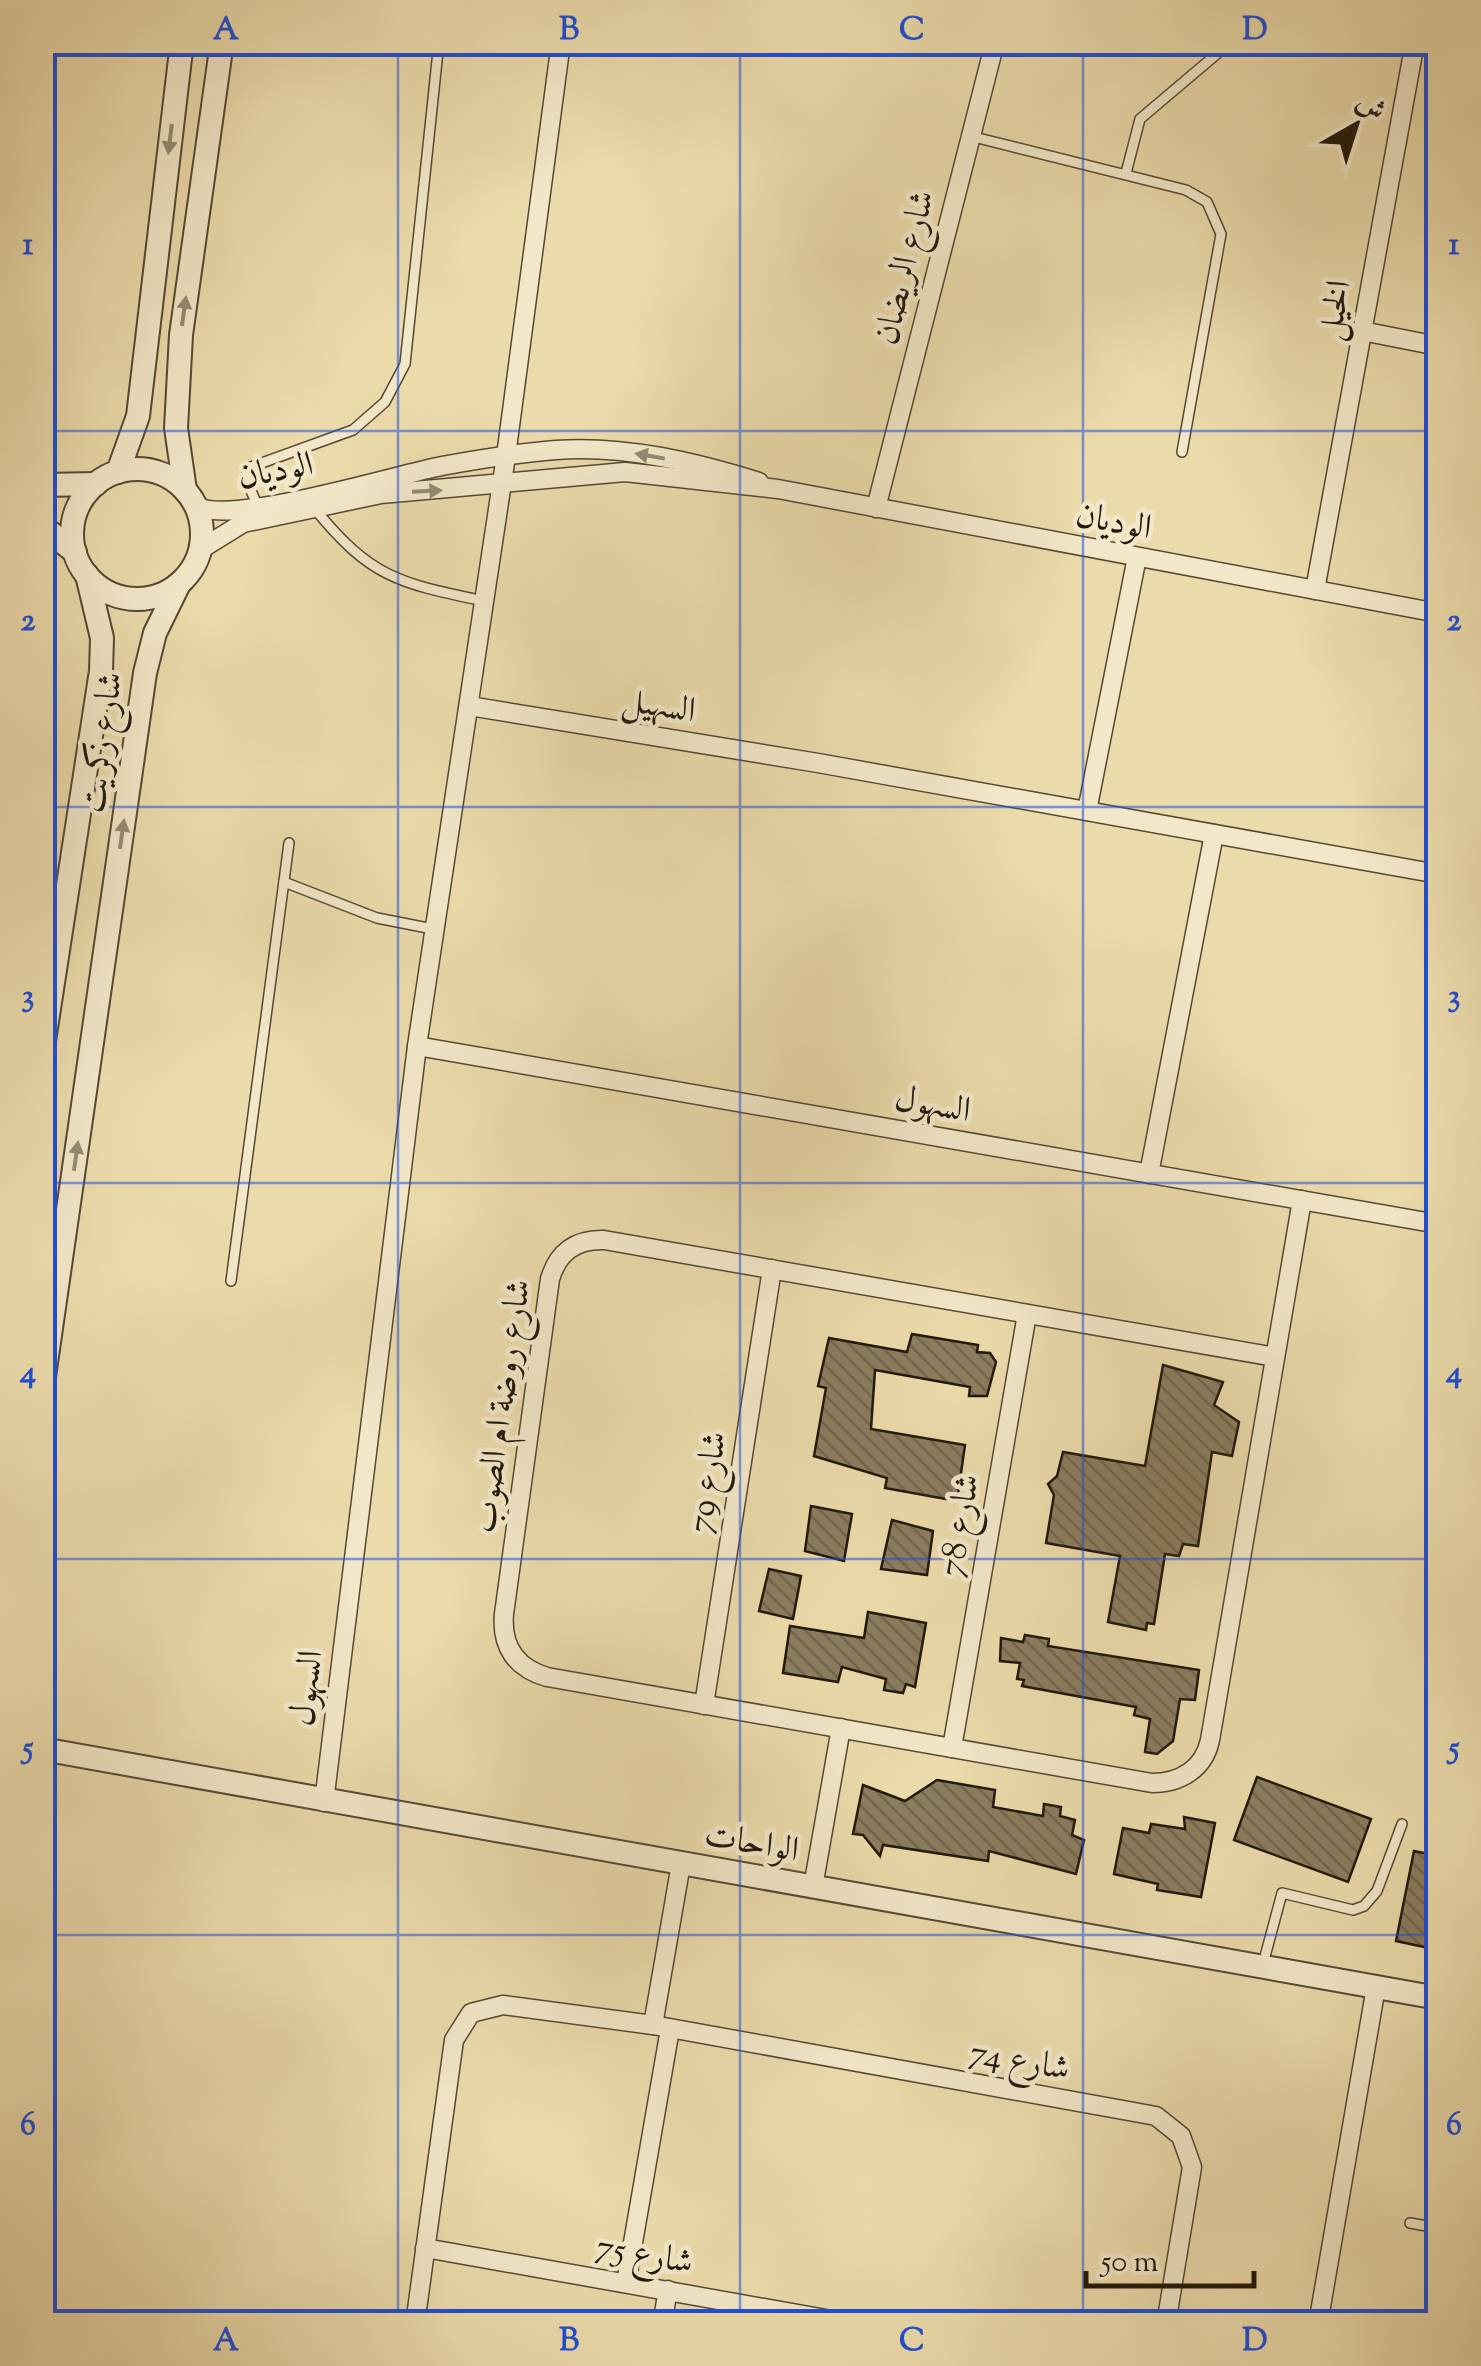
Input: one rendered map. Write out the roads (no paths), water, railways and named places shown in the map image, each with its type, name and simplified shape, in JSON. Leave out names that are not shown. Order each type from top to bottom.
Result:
[{"type":"street","points":[[118,472],[138,416],[182,42]]},
{"type":"street","points":[[42,526],[75,552],[87,575],[100,587],[131,598],[148,598],[179,584],[201,549],[201,520],[190,498],[176,428],[181,336],[222,42]]},
{"type":"street","points":[[469,706],[561,42]]},
{"type":"street","name":"شارع الريضان","points":[[876,508],[995,42]]},
{"type":"street","name":"الخيل","points":[[1315,590],[1415,42]]},
{"type":"street","points":[[1362,332],[1438,346]]},
{"type":"street","name":"الوديان","points":[[190,498],[206,511],[258,507],[506,456],[565,450],[619,451],[733,474],[778,489]]},
{"type":"street","points":[[42,486],[96,484],[118,472],[147,470],[190,498]]},
{"type":"street","name":"الوديان","points":[[201,549],[243,523],[382,494],[604,472],[778,489],[1438,614]]},
{"type":"street","points":[[75,552],[75,515],[96,484]]},
{"type":"street","points":[[1087,812],[1136,557]]},
{"type":"street","name":"شارع زكريت","points":[[42,1054],[101,672],[100,621],[87,575]]},
{"type":"street","name":"شارع زكريت","points":[[42,1391],[144,673],[156,633],[179,584]]},
{"type":"street","name":"السهيل","points":[[469,706],[1438,874]]},
{"type":"street","name":"السهول","points":[[324,1802],[417,1046],[469,706]]},
{"type":"street","points":[[1150,1174],[1214,834]]},
{"type":"street","name":"السهول","points":[[417,1046],[1438,1224]]},
{"type":"street","name":"شارع روضة ام الصوب","points":[[1275,1357],[591,1240],[560,1257],[550,1279],[504,1614],[505,1642],[521,1666],[534,1673],[1152,1782],[1172,1781],[1197,1766],[1210,1740],[1302,1200]]},
{"type":"street","name":"شارع 79","points":[[704,1705],[772,1270]]},
{"type":"street","name":"شارع 78","points":[[952,1748],[1027,1314]]},
{"type":"street","points":[[813,1888],[841,1728]]},
{"type":"street","name":"الواحات","points":[[46,1752],[1438,1998]]},
{"type":"street","points":[[626,2283],[681,1864]]},
{"type":"street","points":[[1318,2324],[1376,1986]]},
{"type":"street","name":"شارع 74","points":[[415,2324],[454,2040],[464,2020],[481,2008],[503,2005],[662,2027],[1166,2121],[1187,2146],[1192,2167],[1166,2324]]},
{"type":"street","name":"شارع 75","points":[[425,2248],[854,2324]]},
{"type":"street","points":[[662,2324],[668,2290]]},
{"type":"lane","points":[[258,507],[246,479],[248,468],[353,430],[384,402],[404,364],[439,42]]},
{"type":"lane","points":[[1126,173],[1136,127],[1145,112],[1231,42]]},
{"type":"lane","points":[[970,136],[1126,173],[1198,194],[1208,202],[1219,222],[1182,452]]},
{"type":"lane","points":[[314,508],[354,556],[384,575],[418,587],[484,601]]},
{"type":"lane","points":[[231,1281],[289,843]]},
{"type":"lane","points":[[284,882],[377,918],[435,929]]},
{"type":"lane","points":[[1262,1966],[1282,1893],[1352,1910],[1364,1906],[1377,1891],[1402,1824]]},
{"type":"lane","points":[[1410,2224],[1438,2228]]}]
